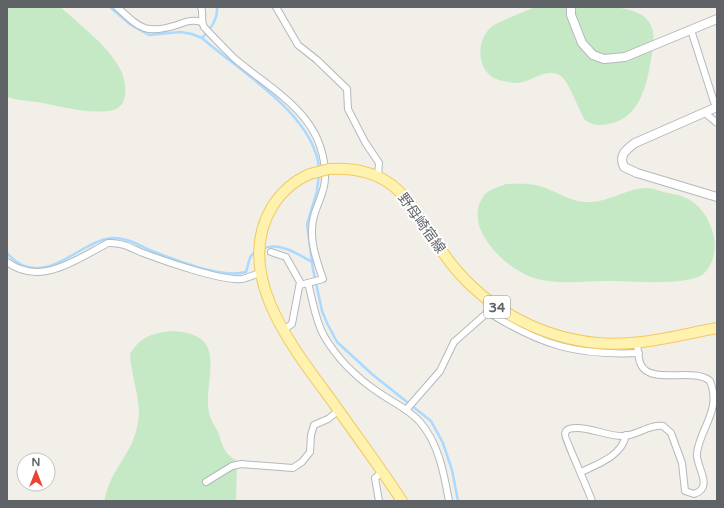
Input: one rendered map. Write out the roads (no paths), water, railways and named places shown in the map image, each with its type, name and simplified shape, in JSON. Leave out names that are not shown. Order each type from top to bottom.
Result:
[{"type":"main road","name":"野母崎宿線","points":[[402,501],[283,330],[271,306],[262,272],[260,250],[262,228],[268,214],[282,193],[297,180],[310,174],[329,169],[355,170],[378,176],[400,191],[458,272],[476,291],[518,319],[542,330],[569,338],[598,344],[638,348],[717,328]]},
{"type":"street","points":[[117,7],[139,26],[150,30],[157,30],[192,21],[203,24],[234,58],[284,97],[299,110],[308,121],[321,148],[324,160],[325,184],[313,218],[316,256],[323,279],[300,285]]},
{"type":"street","points":[[201,7],[203,11],[203,24]]},
{"type":"street","points":[[276,7],[298,45],[347,89],[348,109],[365,142],[379,163],[378,176]]},
{"type":"street","points":[[571,7],[571,15],[582,43],[593,55],[604,59],[625,57],[717,19]]},
{"type":"street","points":[[691,30],[714,102],[717,104]]},
{"type":"street","points":[[717,108],[635,143],[626,150],[622,158],[622,164],[624,167],[636,173],[717,197]]},
{"type":"street","points":[[705,113],[717,123]]},
{"type":"street","points":[[7,262],[24,271],[33,272],[55,270],[66,266],[108,243],[113,243],[126,245],[196,271],[226,278],[242,279],[262,272]]},
{"type":"street","points":[[271,252],[278,253],[286,257],[295,270],[300,285],[292,324],[283,330]]},
{"type":"street","points":[[310,283],[316,318],[324,335],[334,350],[356,375],[406,410],[420,422],[433,441],[439,456],[449,501]]},
{"type":"street","points":[[406,410],[440,371],[454,342],[488,312],[525,334],[547,344],[584,352],[615,354],[638,348],[641,365],[651,373],[700,376],[710,381],[712,387],[712,411],[697,453],[704,480],[702,489],[694,494],[685,491],[682,463],[668,428],[660,425],[626,436],[594,432],[578,428],[569,428],[564,437],[581,472],[592,501]]},
{"type":"street","points":[[206,482],[232,466],[241,464],[293,468],[302,462],[310,452],[311,435],[314,425],[328,419],[338,411]]},
{"type":"street","points":[[581,472],[611,457],[625,441],[626,436]]},
{"type":"street","points":[[379,501],[375,478],[382,472]]},
{"type":"waterway","points":[[110,7],[131,25],[149,35],[180,32],[192,34],[202,38],[254,79],[290,112],[304,130],[314,148],[319,168]]},
{"type":"waterway","points":[[202,38],[211,28],[215,20],[217,7]]},
{"type":"waterway","points":[[319,173],[317,191],[307,224],[313,269],[322,311],[327,323],[337,342],[373,375],[431,421],[443,443],[452,470],[458,501]]},
{"type":"waterway","points":[[7,253],[21,264],[34,268],[48,266],[62,261],[102,240],[120,238],[199,268],[225,273],[236,273],[246,272],[250,257],[257,251]]},
{"type":"waterway","points":[[262,249],[268,247],[281,247],[312,262]]}]
